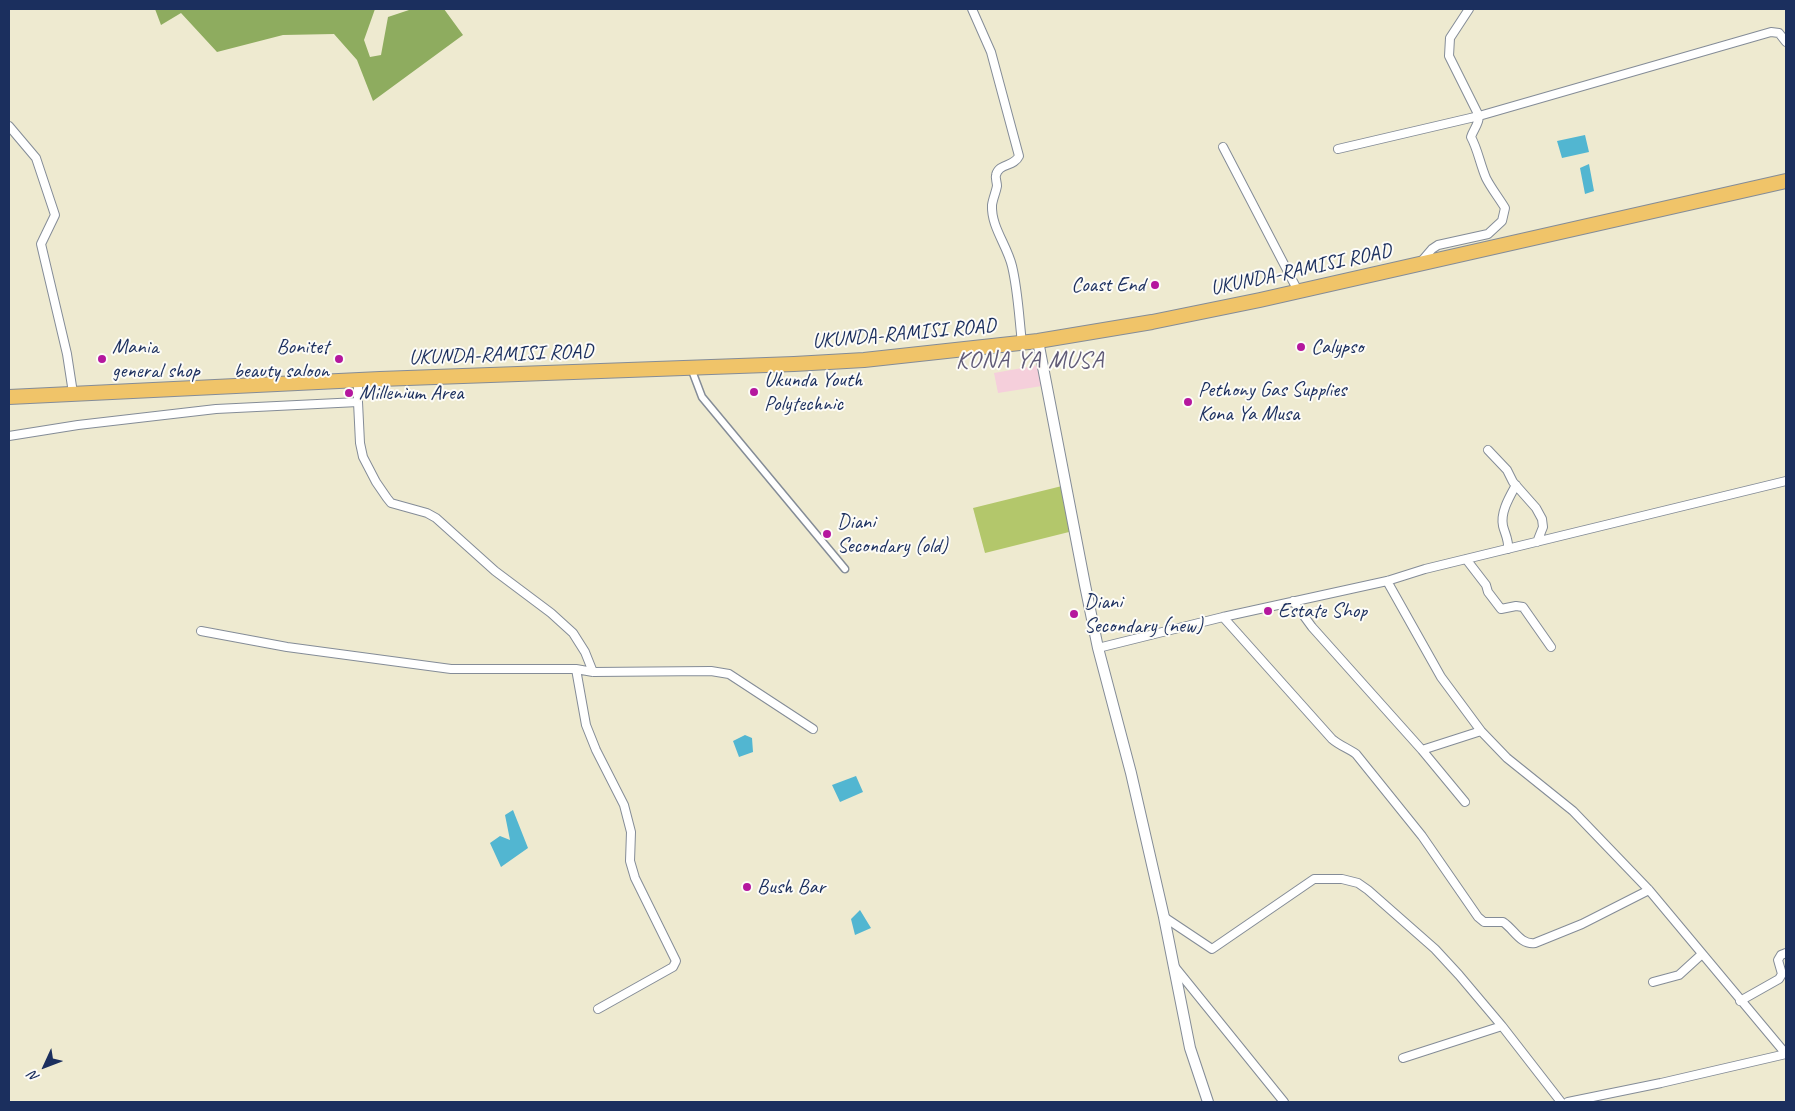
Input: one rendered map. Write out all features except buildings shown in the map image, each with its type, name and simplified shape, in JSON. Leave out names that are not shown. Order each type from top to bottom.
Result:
[{"type":"highway","name":"UKUNDA-RAMISI ROAD","points":[[9,397],[864,360],[1022,343],[1152,322],[1418,265],[1786,181]]},
{"type":"street","points":[[972,9],[991,52],[1019,156],[1013,164],[998,171],[992,205],[995,225],[1009,254],[1013,270],[1022,343]]},
{"type":"street","points":[[1418,265],[1438,245],[1488,234],[1502,221],[1505,208],[1486,179],[1478,150],[1471,137],[1479,121],[1479,116],[1449,56],[1450,38],[1469,9]]},
{"type":"street","points":[[1338,149],[1479,116],[1771,32],[1779,33],[1786,42]]},
{"type":"street","points":[[9,126],[36,158],[55,216],[40,244],[67,354],[73,393]]},
{"type":"street","points":[[1223,147],[1298,291]]},
{"type":"street","points":[[1038,341],[1098,648],[1164,918],[1190,1048],[1208,1102]]},
{"type":"street","points":[[691,367],[702,397],[845,568]]},
{"type":"street","points":[[358,381],[360,443],[363,456],[376,482],[391,503],[427,513],[436,518],[495,571],[551,613],[572,634],[585,652],[593,672]]},
{"type":"street","points":[[9,436],[78,425],[216,409],[358,402]]},
{"type":"street","points":[[1488,450],[1507,470],[1516,485],[1536,508],[1542,519],[1543,527],[1537,542]]},
{"type":"street","points":[[1098,648],[1223,617],[1387,581],[1466,559],[1786,481]]},
{"type":"street","points":[[1508,549],[1508,541],[1502,520],[1503,512],[1516,485]]},
{"type":"street","points":[[1466,559],[1501,609],[1523,606],[1551,647]]},
{"type":"street","points":[[1387,581],[1441,677],[1480,730],[1506,758],[1573,811],[1649,890],[1786,1054],[1568,1102]]},
{"type":"street","points":[[1293,601],[1318,634],[1422,750],[1465,802]]},
{"type":"street","points":[[1223,617],[1332,739],[1356,754],[1422,836],[1478,917],[1484,922],[1503,922],[1523,942],[1528,944],[1534,943],[1582,924],[1649,890]]},
{"type":"street","points":[[201,631],[287,647],[451,669],[576,669],[593,672],[711,671],[728,674],[813,729]]},
{"type":"street","points":[[576,669],[586,725],[596,750],[624,805],[631,832],[630,861],[635,878],[676,961],[673,967],[598,1009]]},
{"type":"street","points":[[1422,750],[1480,730]]},
{"type":"street","points":[[1164,918],[1212,949],[1314,879],[1342,879],[1358,883],[1435,949],[1502,1026],[1561,1102]]},
{"type":"street","points":[[1740,1001],[1779,979],[1782,974],[1778,960],[1781,955],[1786,953]]},
{"type":"street","points":[[1653,982],[1679,975],[1702,954]]},
{"type":"street","points":[[1174,966],[1284,1102]]},
{"type":"street","points":[[1403,1058],[1502,1026]]},
{"type":"shaded area","points":[[1039,365],[1042,386],[998,393],[994,373]]},
{"type":"green space","points":[[155,9],[375,9],[364,40],[370,57],[381,55],[388,17],[412,9],[444,9],[463,35],[373,101],[357,60],[334,34],[283,35],[217,52],[181,13],[161,25]]},
{"type":"green space","points":[[1062,486],[1073,531],[985,553],[973,508]]},
{"type":"water","points":[[1585,135],[1589,152],[1562,158],[1557,141]]},
{"type":"water","points":[[1589,164],[1594,191],[1585,194],[1580,168]]},
{"type":"water","points":[[745,735],[752,738],[753,752],[739,757],[733,741]]},
{"type":"water","points":[[856,776],[863,792],[840,802],[832,785]]},
{"type":"water","points":[[513,810],[528,848],[501,867],[490,843],[500,836],[510,840],[505,815]]},
{"type":"water","points":[[860,910],[871,928],[855,935],[851,919]]},
{"type":"place","name":"Coast End","points":[[1155,285]]},
{"type":"place","name":"Calypso","points":[[1301,347]]},
{"type":"place","name":"Mania general shop","points":[[102,359]]},
{"type":"place","name":"Bonitet beauty saloon","points":[[339,359]]},
{"type":"place","name":"Ukunda Youth Polytechnic","points":[[754,392]]},
{"type":"place","name":"Millenium Area","points":[[349,393]]},
{"type":"place","name":"Pethony Gas Supplies Kona Ya Musa","points":[[1188,402]]},
{"type":"place","name":"Diani Secondary (old)","points":[[827,534]]},
{"type":"place","name":"Estate Shop","points":[[1268,611]]},
{"type":"place","name":"Diani Secondary (new)","points":[[1074,614]]},
{"type":"place","name":"Bush Bar","points":[[747,887]]},
{"type":"district","name":"KONA YA MUSA","points":[[1030,361]]}]
